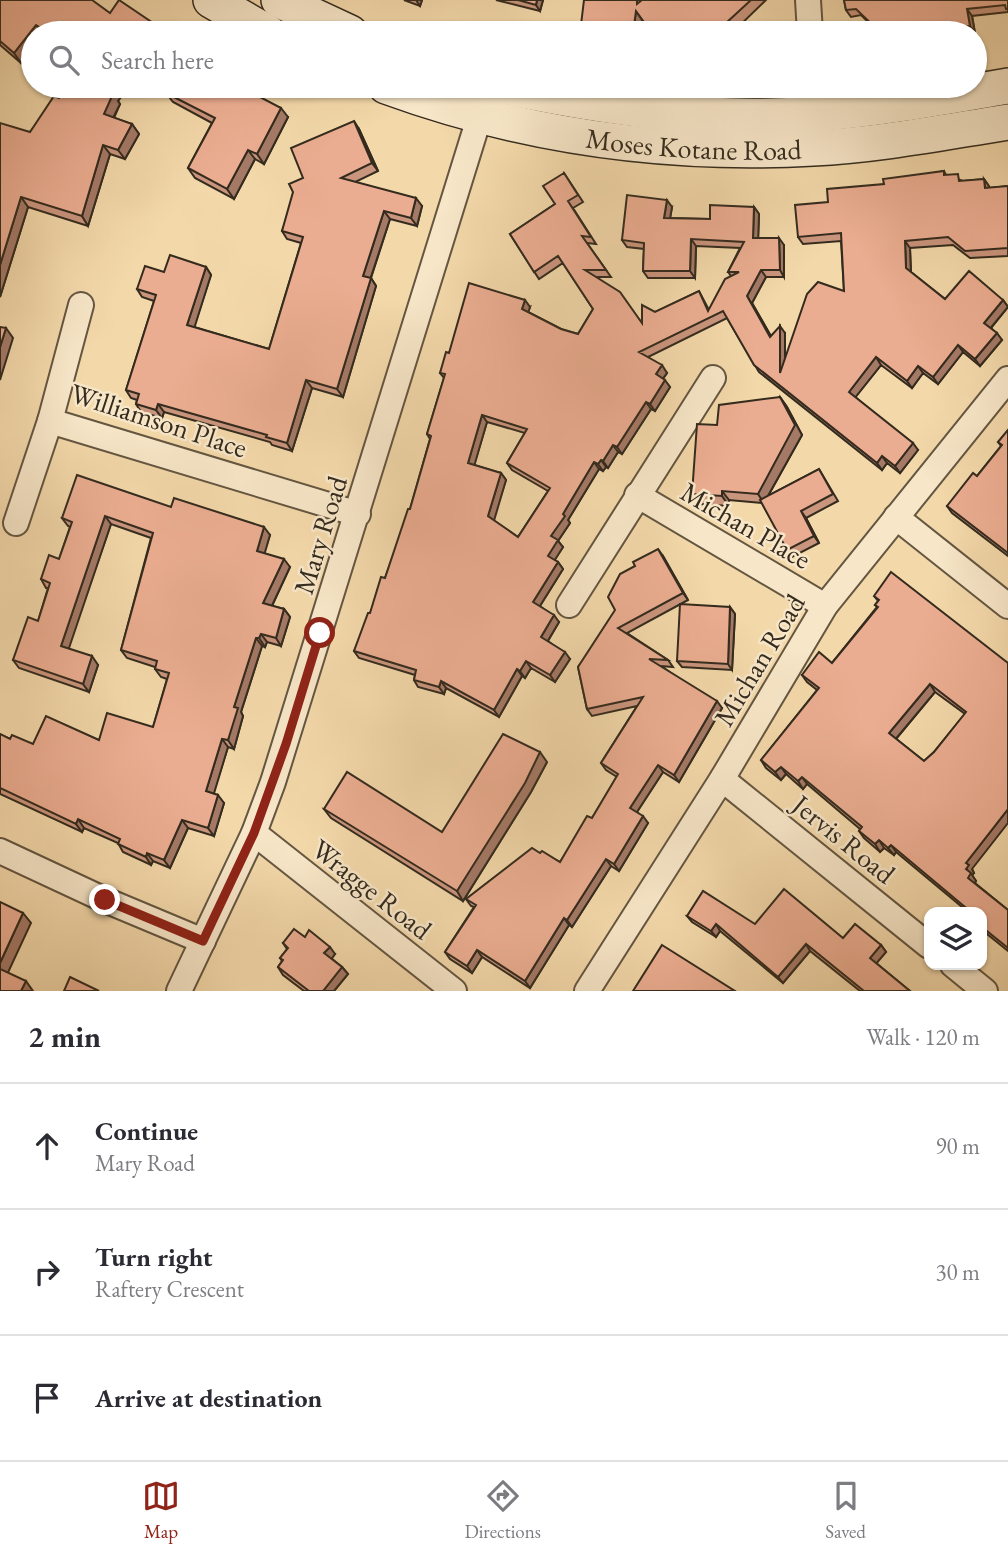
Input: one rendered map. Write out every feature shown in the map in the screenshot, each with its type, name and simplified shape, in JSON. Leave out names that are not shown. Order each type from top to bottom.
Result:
[{"type":"street","points":[[211,0],[247,21]]},
{"type":"street","points":[[279,0],[324,21]]},
{"type":"street","points":[[808,0],[809,21]]},
{"type":"street","name":"Moses Kotane Road","points":[[987,88],[1008,86]]},
{"type":"street","name":"Moses Kotane Road","points":[[465,98],[485,101],[561,134],[623,144],[697,149],[815,148],[900,139],[1008,122]]},
{"type":"street","name":"Moses Kotane Road","points":[[562,98],[663,113],[756,116],[813,100],[841,98]]},
{"type":"street","points":[[813,100],[815,148]]},
{"type":"street","name":"Mary Road","points":[[179,991],[254,833],[286,744],[485,101]]},
{"type":"street","name":"Williamson Place","points":[[81,305],[50,421],[358,514]]},
{"type":"street","name":"Michan Place","points":[[569,605],[713,378]]},
{"type":"street","name":"Michan Road","points":[[587,991],[722,779],[825,606],[1008,379]]},
{"type":"street","points":[[16,523],[50,421]]},
{"type":"street","name":"Michan Place","points":[[637,495],[825,606]]},
{"type":"street","points":[[896,517],[1008,606]]},
{"type":"street","name":"Jervis Road","points":[[722,779],[924,942]]},
{"type":"street","name":"Wragge Road","points":[[254,833],[454,991]]},
{"type":"street","points":[[0,851],[105,900],[203,941]]},
{"type":"street","points":[[959,970],[985,991]]},
{"type":"building","points":[[0,0],[92,0],[110,13],[119,0],[150,21],[21,21],[21,44],[14,53],[0,41]]},
{"type":"building","points":[[518,0],[537,0],[536,5]]},
{"type":"building","points":[[584,0],[637,0],[637,4],[642,0],[751,0],[728,21],[643,21],[636,11],[635,21],[581,21]]},
{"type":"building","points":[[844,0],[1008,0],[1008,9],[1005,5],[967,9],[969,21],[868,21],[856,9],[846,10]]},
{"type":"building","points":[[53,98],[111,98],[104,114],[132,124],[118,150],[103,145],[82,216],[21,197],[0,265],[0,123],[30,132]]},
{"type":"building","points":[[176,98],[262,98],[281,108],[257,154],[248,150],[227,189],[188,168],[215,118]]},
{"type":"building","points":[[354,121],[372,163],[341,178],[416,198],[411,218],[384,211],[363,276],[371,278],[337,389],[306,380],[287,443],[158,404],[156,410],[136,404],[139,394],[126,390],[156,295],[137,289],[145,266],[164,272],[170,255],[206,267],[187,325],[269,349],[303,237],[282,231],[293,192],[289,184],[303,178],[291,148]]},
{"type":"building","points":[[944,171],[944,175],[958,174],[959,181],[984,179],[985,188],[1008,186],[1008,248],[965,251],[948,237],[905,241],[906,268],[945,299],[969,271],[1003,300],[984,323],[997,333],[975,359],[958,345],[933,377],[918,366],[907,381],[876,357],[849,392],[913,443],[895,466],[882,456],[877,463],[754,365],[723,311],[639,352],[662,365],[656,374],[665,380],[650,404],[646,402],[617,447],[613,445],[603,461],[598,464],[594,462],[551,536],[558,540],[548,556],[558,562],[533,602],[554,615],[541,637],[565,652],[550,675],[526,661],[520,671],[517,669],[494,710],[441,681],[439,687],[414,680],[416,670],[354,651],[410,509],[431,436],[427,434],[445,374],[440,373],[446,352],[449,353],[469,283],[525,300],[522,309],[561,329],[578,334],[593,309],[558,256],[534,272],[510,234],[555,204],[543,186],[564,173],[578,195],[568,201],[591,237],[582,236],[606,270],[585,270],[620,292],[642,323],[642,305],[655,312],[699,291],[708,311],[725,279],[739,272],[728,272],[744,242],[691,239],[690,271],[643,271],[644,243],[622,240],[627,195],[667,200],[664,218],[710,219],[710,205],[754,207],[753,238],[779,238],[780,270],[761,270],[747,296],[770,337],[780,326],[780,373],[807,294],[818,282],[844,291],[841,233],[798,237],[795,205],[828,202],[827,189],[884,184],[883,179]],"holes":[[[482,415],[527,429],[507,463],[550,488],[518,537],[488,516],[501,473],[468,463]]]},
{"type":"building","points":[[0,327],[6,328],[0,347]]},
{"type":"building","points":[[780,397],[795,425],[758,494],[722,491],[722,496],[692,494],[697,424],[717,425],[719,405]]},
{"type":"building","points":[[1008,430],[1008,553],[947,506],[973,473],[977,476],[1002,445],[998,442]]},
{"type":"building","points":[[819,469],[833,494],[801,511],[814,536],[787,550],[760,500]]},
{"type":"building","points":[[77,475],[171,507],[174,498],[264,527],[257,551],[284,559],[263,603],[284,609],[276,638],[261,634],[256,638],[234,707],[238,708],[228,740],[222,739],[206,791],[218,795],[208,828],[182,820],[164,860],[147,853],[146,857],[118,844],[120,839],[78,819],[76,824],[0,788],[0,734],[10,739],[12,735],[33,744],[46,716],[99,740],[107,713],[153,727],[169,673],[155,669],[157,661],[121,650],[153,533],[105,516],[61,646],[92,656],[83,684],[13,660],[28,617],[38,621],[50,583],[41,579],[49,555],[59,559],[72,522],[62,518]]},
{"type":"building","points":[[658,549],[683,593],[618,628],[668,660],[649,659],[717,701],[674,775],[658,765],[630,808],[643,816],[614,864],[606,859],[567,920],[564,918],[525,981],[477,950],[467,966],[445,952],[476,905],[466,899],[532,848],[560,862],[587,816],[592,818],[618,774],[601,763],[643,697],[587,709],[578,667],[615,610],[608,597],[620,574],[635,566],[633,562]]},
{"type":"building","points":[[891,572],[1008,663],[1008,809],[966,863],[969,865],[966,869],[971,873],[968,878],[1008,910],[1008,948],[987,931],[987,907],[965,907],[891,845],[888,848],[879,840],[875,844],[859,831],[862,827],[802,777],[798,781],[781,767],[775,772],[761,760],[819,688],[802,675],[819,652],[832,663],[878,607],[875,605],[879,600],[874,596]],"holes":[[[930,684],[966,712],[924,761],[889,733]]]},
{"type":"building","points":[[680,604],[730,607],[728,664],[677,661]]},
{"type":"building","points":[[503,734],[540,752],[525,783],[457,891],[324,809],[347,772],[442,832]]},
{"type":"building","points":[[784,889],[843,938],[855,924],[881,945],[870,958],[910,991],[864,991],[806,944],[778,977],[716,924],[711,931],[687,916],[703,891],[755,924]]},
{"type":"building","points":[[0,902],[23,913],[0,963]]},
{"type":"building","points":[[294,929],[305,937],[309,930],[330,947],[324,953],[342,967],[323,991],[309,991],[278,967],[283,960],[280,958],[288,948],[283,943]]},
{"type":"building","points":[[662,945],[735,991],[633,991]]},
{"type":"building","points":[[0,969],[26,981],[21,991],[0,991]]},
{"type":"building","points":[[70,977],[99,991],[64,991]]},
{"type":"route","points":[[105,900],[203,941],[254,833],[286,744],[320,633]]}]
